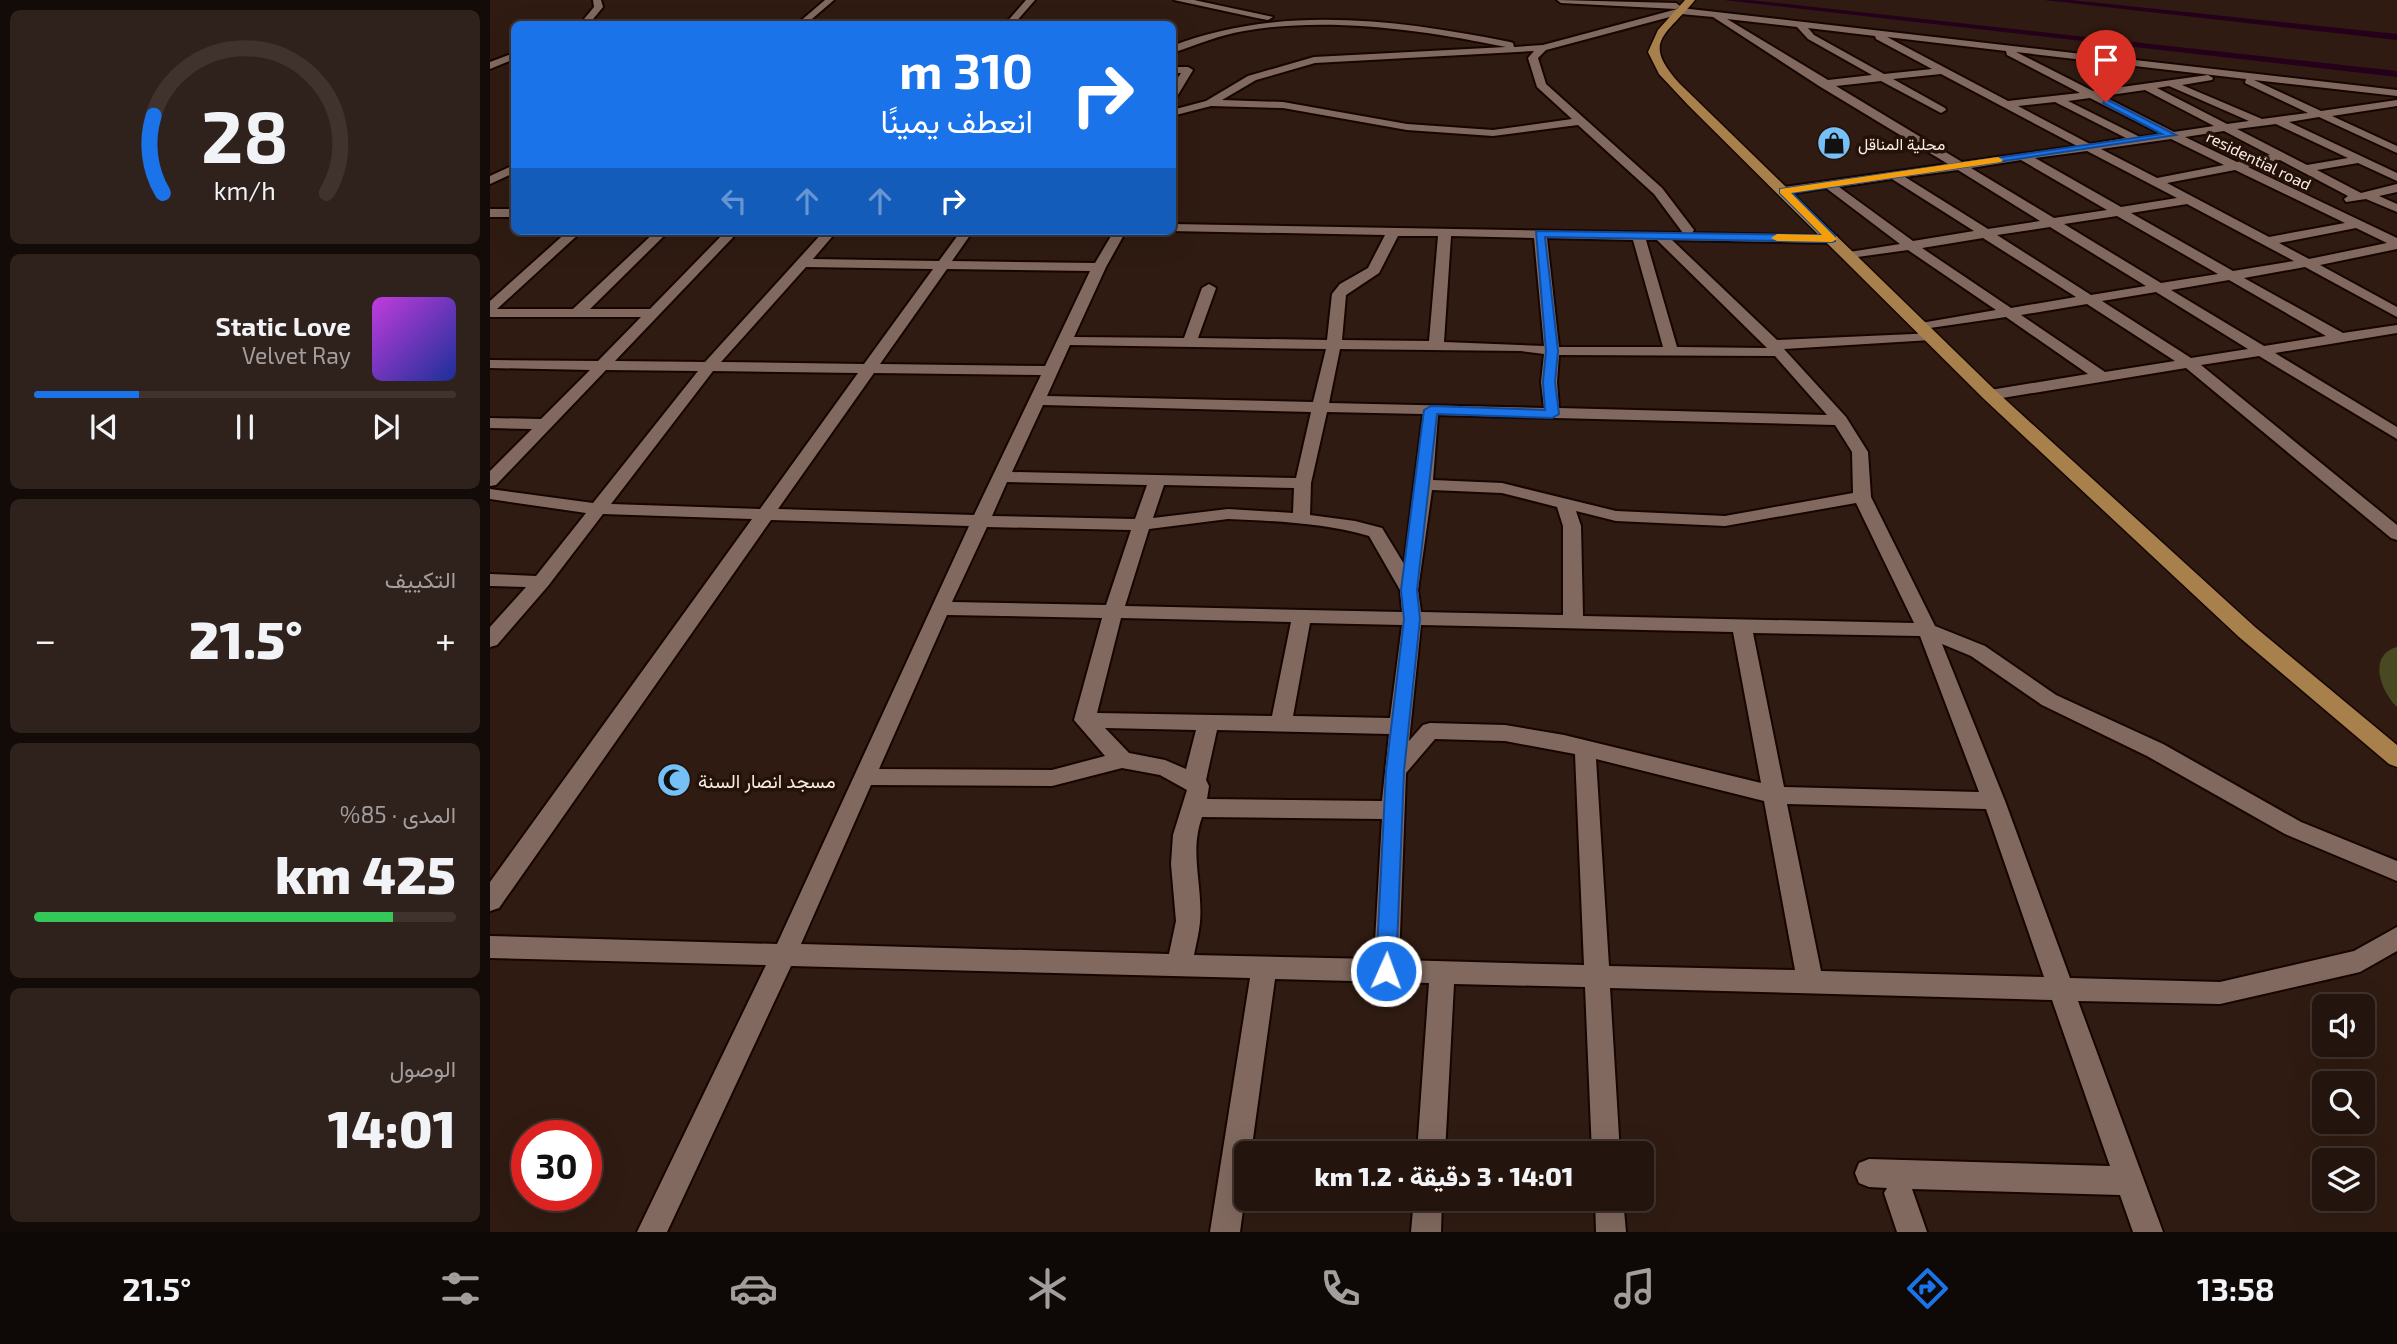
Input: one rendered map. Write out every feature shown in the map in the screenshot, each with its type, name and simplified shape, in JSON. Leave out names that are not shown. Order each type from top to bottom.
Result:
[{"type":"main road","points":[[1686,5],[1655,40],[1651,53],[1656,64],[1692,103],[1990,395],[2247,632],[2397,758]]},
{"type":"street","points":[[587,21],[599,7],[597,0]]},
{"type":"street","points":[[804,21],[830,0]]},
{"type":"street","points":[[1012,21],[1031,0]]},
{"type":"street","points":[[1178,0],[1209,5],[1234,13],[1321,24],[1454,35],[1543,48]]},
{"type":"street","points":[[1561,0],[1686,5],[1721,15],[2396,95]]},
{"type":"street","points":[[1210,103],[1252,78],[1314,60],[1543,48],[1686,5]]},
{"type":"street","points":[[1721,15],[1717,18],[2397,434]]},
{"type":"street","points":[[1176,49],[1218,33],[1255,26],[1321,24]]},
{"type":"street","points":[[1799,24],[1811,37],[1941,110]]},
{"type":"street","points":[[1869,32],[2267,241],[2397,313]]},
{"type":"street","name":"residential road","points":[[1997,47],[2397,244]]},
{"type":"street","points":[[1543,48],[1533,58],[1541,85],[1658,191],[1688,230]]},
{"type":"street","points":[[490,66],[511,57]]},
{"type":"street","points":[[1176,70],[1188,70],[1176,90]]},
{"type":"street","points":[[1823,84],[1939,71]]},
{"type":"street","points":[[2006,104],[2236,75],[2397,151]]},
{"type":"street","points":[[2171,83],[2260,122]]},
{"type":"street","points":[[2147,87],[2304,169],[2397,208]]},
{"type":"street","points":[[1784,191],[2366,107],[2396,95]]},
{"type":"street","points":[[2057,99],[2138,140]]},
{"type":"street","points":[[1176,112],[1210,103],[1283,104],[1306,111],[1368,118],[1408,127],[1493,133],[1580,121]]},
{"type":"street","points":[[2366,107],[2387,116]]},
{"type":"street","points":[[2277,120],[2397,177]]},
{"type":"street","points":[[2304,169],[2397,151]]},
{"type":"street","points":[[2022,156],[2340,338]]},
{"type":"street","points":[[2155,182],[2279,156]]},
{"type":"street","points":[[490,180],[511,170]]},
{"type":"street","points":[[1894,175],[2189,363],[2397,534]]},
{"type":"street","points":[[1828,184],[1911,246],[2102,377]]},
{"type":"street","points":[[2320,206],[2397,188]]},
{"type":"street","points":[[1849,256],[2189,200]]},
{"type":"street","points":[[490,215],[511,216]]},
{"type":"street","points":[[1176,223],[1688,230],[1828,236]]},
{"type":"street","points":[[2267,241],[2358,224]]},
{"type":"street","points":[[1176,228],[1828,236]]},
{"type":"street","points":[[1301,519],[1303,483],[1322,408],[1334,345],[1340,291],[1374,271],[1392,232]]},
{"type":"street","points":[[1436,347],[1445,232]]},
{"type":"street","points":[[1540,233],[1552,351],[1549,382],[1552,414]]},
{"type":"street","points":[[490,311],[572,235]]},
{"type":"street","points":[[577,313],[659,235]]},
{"type":"street","points":[[490,481],[729,235]]},
{"type":"street","points":[[490,640],[541,582],[709,367],[827,235]]},
{"type":"street","points":[[490,901],[964,235]]},
{"type":"street","points":[[652,1232],[785,955],[940,608],[1099,267],[1118,235]]},
{"type":"street","points":[[1638,235],[1671,351]]},
{"type":"street","points":[[1660,236],[1776,348],[1840,420],[1860,452],[1862,497],[1927,630],[1994,802],[2148,1232]]},
{"type":"street","points":[[1065,341],[1521,347],[1552,351],[1776,348],[1926,331],[2008,313],[2230,277],[2397,244]]},
{"type":"street","points":[[802,263],[1099,267]]},
{"type":"street","points":[[1189,344],[1209,288]]},
{"type":"street","points":[[490,311],[653,313]]},
{"type":"street","points":[[1990,395],[2397,329]]},
{"type":"street","points":[[490,364],[1051,371]]},
{"type":"street","points":[[1037,400],[1840,420]]},
{"type":"street","points":[[1386,971],[1395,771],[1412,619],[1409,590],[1424,485],[1431,410]]},
{"type":"street","points":[[490,423],[544,424]]},
{"type":"street","points":[[1002,477],[1303,483]]},
{"type":"street","points":[[1085,720],[1113,612],[1157,480]]},
{"type":"street","points":[[1424,485],[1502,488],[1616,516],[1725,521],[1862,497]]},
{"type":"street","points":[[490,494],[598,509],[981,521],[1142,525],[1228,514],[1301,519],[1355,526],[1376,532],[1409,590]]},
{"type":"street","points":[[1565,504],[1572,526],[1573,621]]},
{"type":"street","points":[[490,580],[541,582]]},
{"type":"street","points":[[940,608],[1927,630],[1978,651],[2049,700],[2155,750],[2293,828],[2397,870]]},
{"type":"street","points":[[1280,724],[1302,616]]},
{"type":"street","points":[[1742,627],[1810,982]]},
{"type":"street","points":[[1085,720],[1400,726]]},
{"type":"street","points":[[1085,720],[1122,761]]},
{"type":"street","points":[[1194,784],[1208,722]]},
{"type":"street","points":[[1395,771],[1430,731],[1505,733],[1585,747],[1774,795],[1994,802]]},
{"type":"street","points":[[1585,747],[1605,1141]]},
{"type":"street","points":[[864,778],[1052,778],[1122,761],[1165,768],[1198,786],[1198,794],[1184,835],[1183,864],[1188,921],[1179,965]]},
{"type":"street","points":[[1194,808],[1393,810]]},
{"type":"street","points":[[490,947],[2220,993],[2360,961],[2397,938]]},
{"type":"street","points":[[1225,1232],[1264,968]]},
{"type":"street","points":[[1432,1141],[1442,972]]},
{"type":"street","points":[[1869,1173],[2130,1181]]},
{"type":"street","points":[[1899,1193],[1912,1232]]},
{"type":"street","points":[[1426,1232],[1427,1211]]},
{"type":"street","points":[[1610,1211],[1611,1232]]},
{"type":"shaded area","points":[[2397,647],[2397,707],[2382,684],[2380,666],[2388,651]]},
{"type":"waterway","points":[[1728,0],[2397,74]]},
{"type":"waterway","points":[[2048,0],[2397,37]]},
{"type":"slow traffic","points":[[1777,238],[1832,239],[1784,191],[1998,160]]},
{"type":"place","name":"محلية المناقل","points":[[1834,143]]},
{"type":"place","name":"مسجد انصار السنة","points":[[674,780]]},
{"type":"route","points":[[1386,971],[1395,771],[1412,619],[1409,590],[1424,485],[1431,410],[1552,414],[1549,382],[1552,351],[1540,233],[1832,239],[1784,191],[2172,135],[2106,102]]}]
